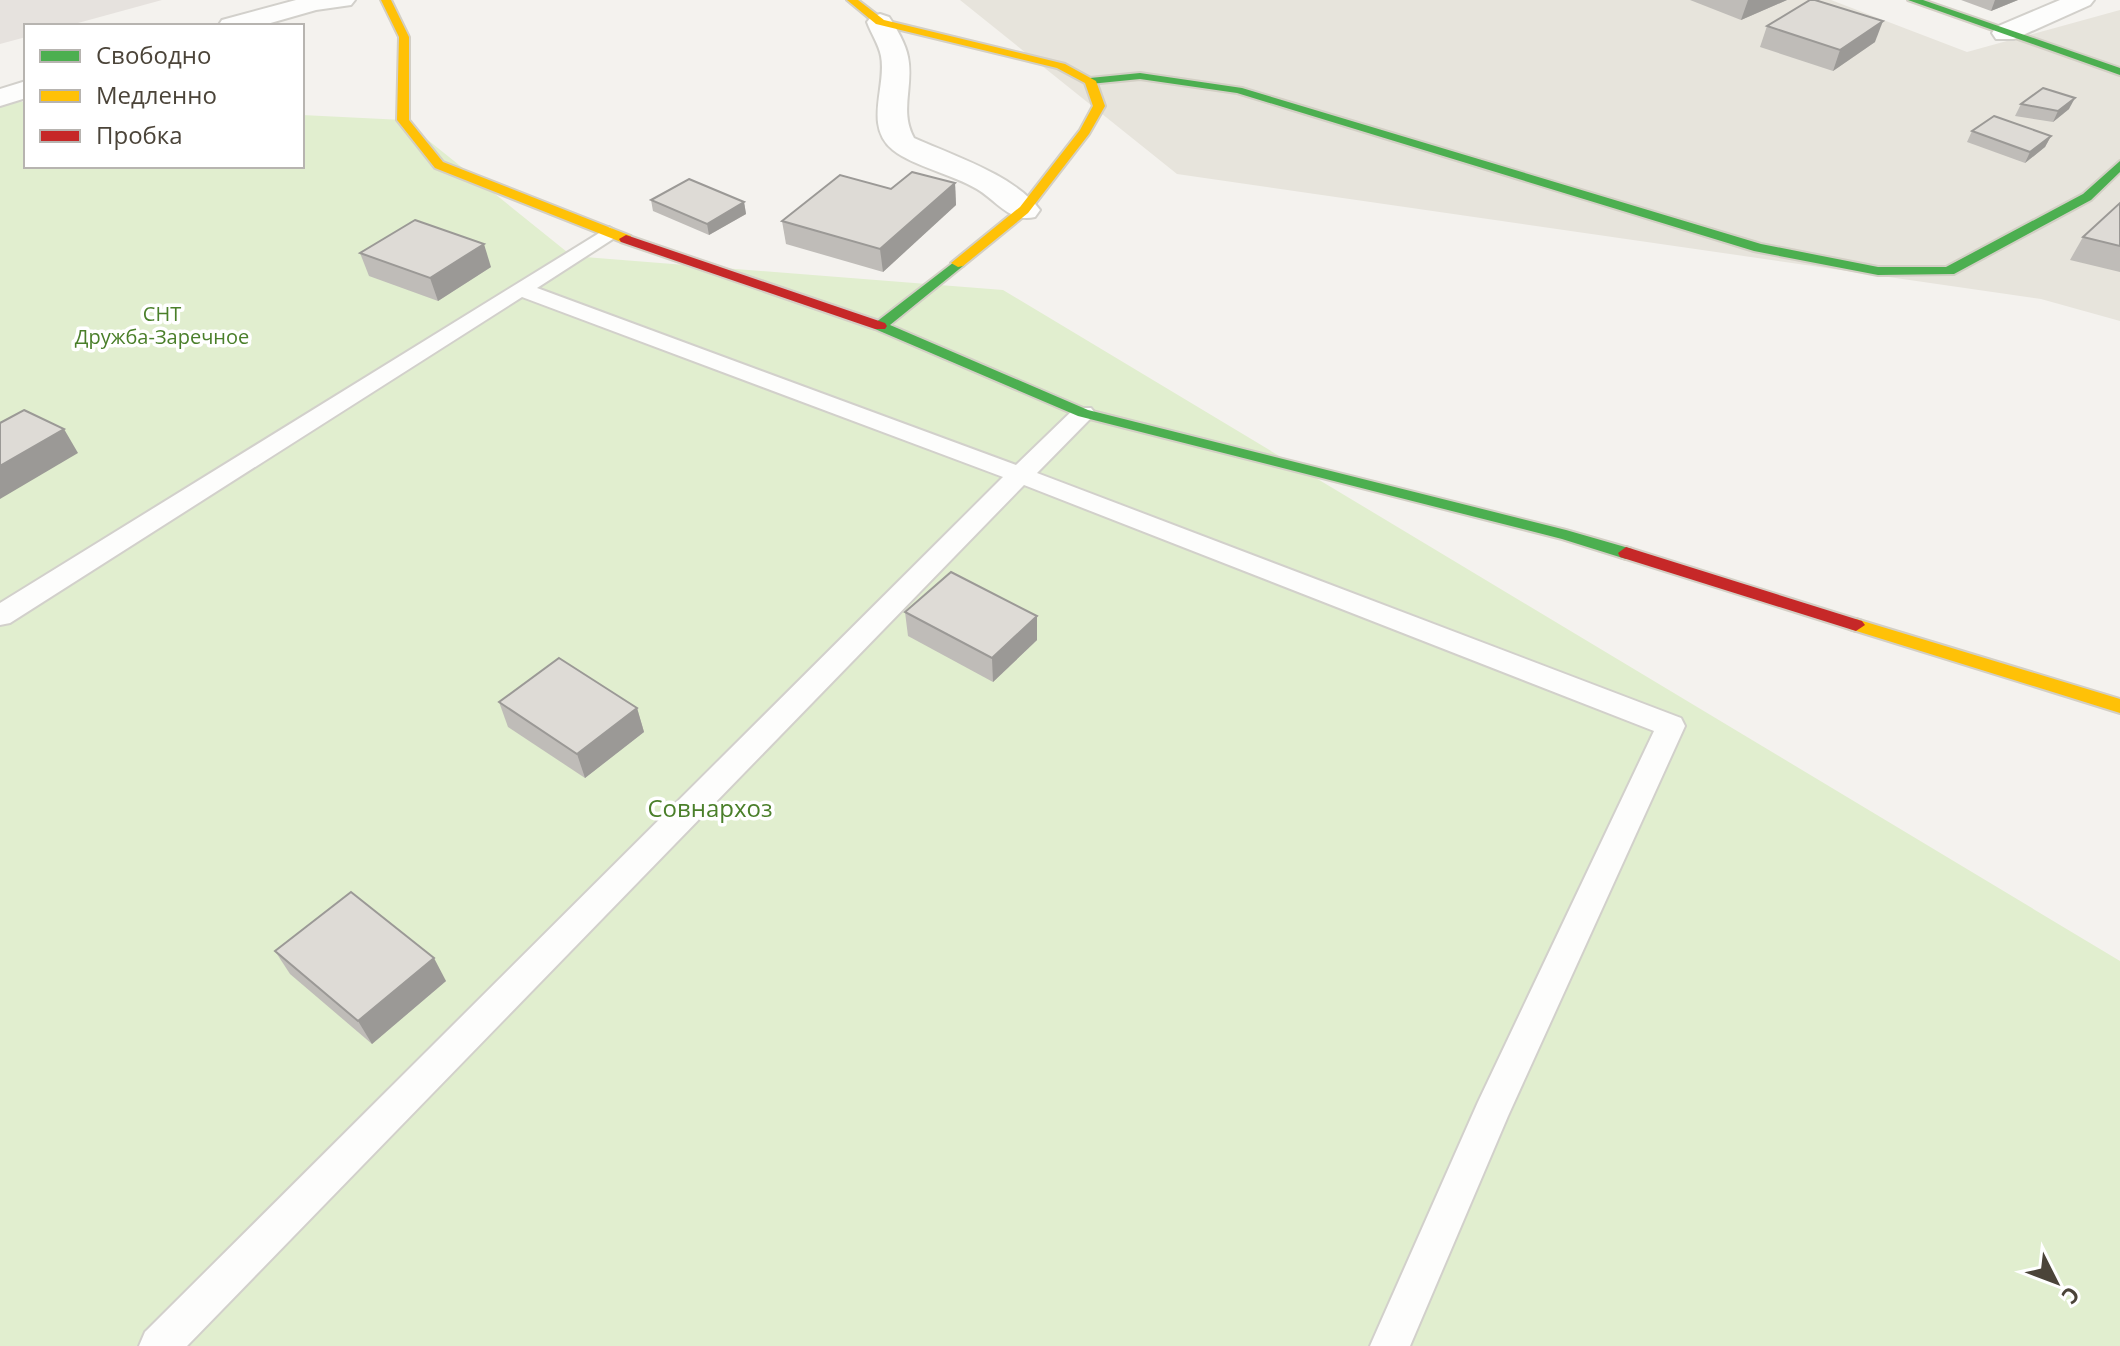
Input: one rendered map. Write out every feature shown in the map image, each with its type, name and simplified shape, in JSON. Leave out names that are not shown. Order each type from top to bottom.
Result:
[{"type":"street","points":[[238,24],[314,3],[342,0]]},
{"type":"street","points":[[386,0],[404,37],[403,120],[439,165],[609,233],[880,326],[1083,413],[1566,535],[2120,706]]},
{"type":"street","points":[[852,0],[880,22],[1061,66],[1090,81],[1140,76],[1238,90],[1759,248],[1878,271],[1949,271],[2087,197],[2120,165]]},
{"type":"street","points":[[1913,0],[2120,72]]},
{"type":"street","points":[[2005,33],[2081,0]]},
{"type":"street","points":[[880,22],[895,57],[891,110],[893,126],[903,144],[988,183],[1024,210]]},
{"type":"street","points":[[880,326],[1024,210],[1085,131],[1099,106],[1090,81]]},
{"type":"street","points":[[0,98],[24,90]]},
{"type":"lane","points":[[0,616],[609,233]]},
{"type":"lane","points":[[520,289],[1020,475],[1671,726],[1491,1114],[1390,1346]]},
{"type":"lane","points":[[159,1346],[1083,413]]},
{"type":"shaded area","points":[[0,0],[162,0],[74,24],[24,24],[24,38],[0,44]]},
{"type":"shaded area","points":[[960,0],[1831,0],[1967,52],[2120,10],[2120,321],[2041,299],[1177,174]]},
{"type":"green space","name":"Совнархоз","points":[[0,100],[24,102],[24,168],[304,168],[304,115],[403,120],[572,256],[1003,290],[2120,961],[2120,1346],[0,1346]]},
{"type":"building","points":[[1810,0],[1883,21],[1840,50],[1767,26]]},
{"type":"building","points":[[2043,88],[2075,98],[2058,111],[2021,104]]},
{"type":"building","points":[[1994,116],[2051,136],[2030,152],[1972,131]]},
{"type":"building","points":[[912,172],[955,183],[880,249],[782,221],[840,175],[891,189]]},
{"type":"building","points":[[689,179],[744,202],[707,224],[651,200]]},
{"type":"building","points":[[2120,203],[2120,246],[2083,237]]},
{"type":"building","points":[[415,220],[484,244],[430,278],[360,253]]},
{"type":"building","points":[[24,410],[64,429],[0,466],[0,423]]},
{"type":"building","points":[[951,572],[1037,616],[992,658],[905,612]]},
{"type":"building","points":[[559,658],[637,708],[577,754],[499,702]]},
{"type":"building","points":[[351,892],[434,958],[358,1021],[275,951]]},
{"type":"traffic: fast","points":[[1913,0],[2120,72]]},
{"type":"traffic: fast","points":[[1090,81],[1140,76],[1238,90],[1759,248],[1878,271],[1949,271],[2087,197],[2120,165]]},
{"type":"traffic: fast","points":[[958,263],[880,326],[1083,413],[1566,535],[1626,553]]},
{"type":"traffic: slow","points":[[386,0],[404,37],[403,120],[439,165],[626,239]]},
{"type":"traffic: slow","points":[[852,0],[880,22],[1061,66],[1090,81],[1099,106],[1085,131],[1024,210],[958,263]]},
{"type":"traffic: slow","points":[[1856,625],[2120,706]]},
{"type":"traffic: jam","points":[[626,239],[880,326]]},
{"type":"traffic: jam","points":[[1626,553],[1856,625]]},
{"type":"park label","name":"СНТ Дружба-Заречное","points":[[162,324]]}]
